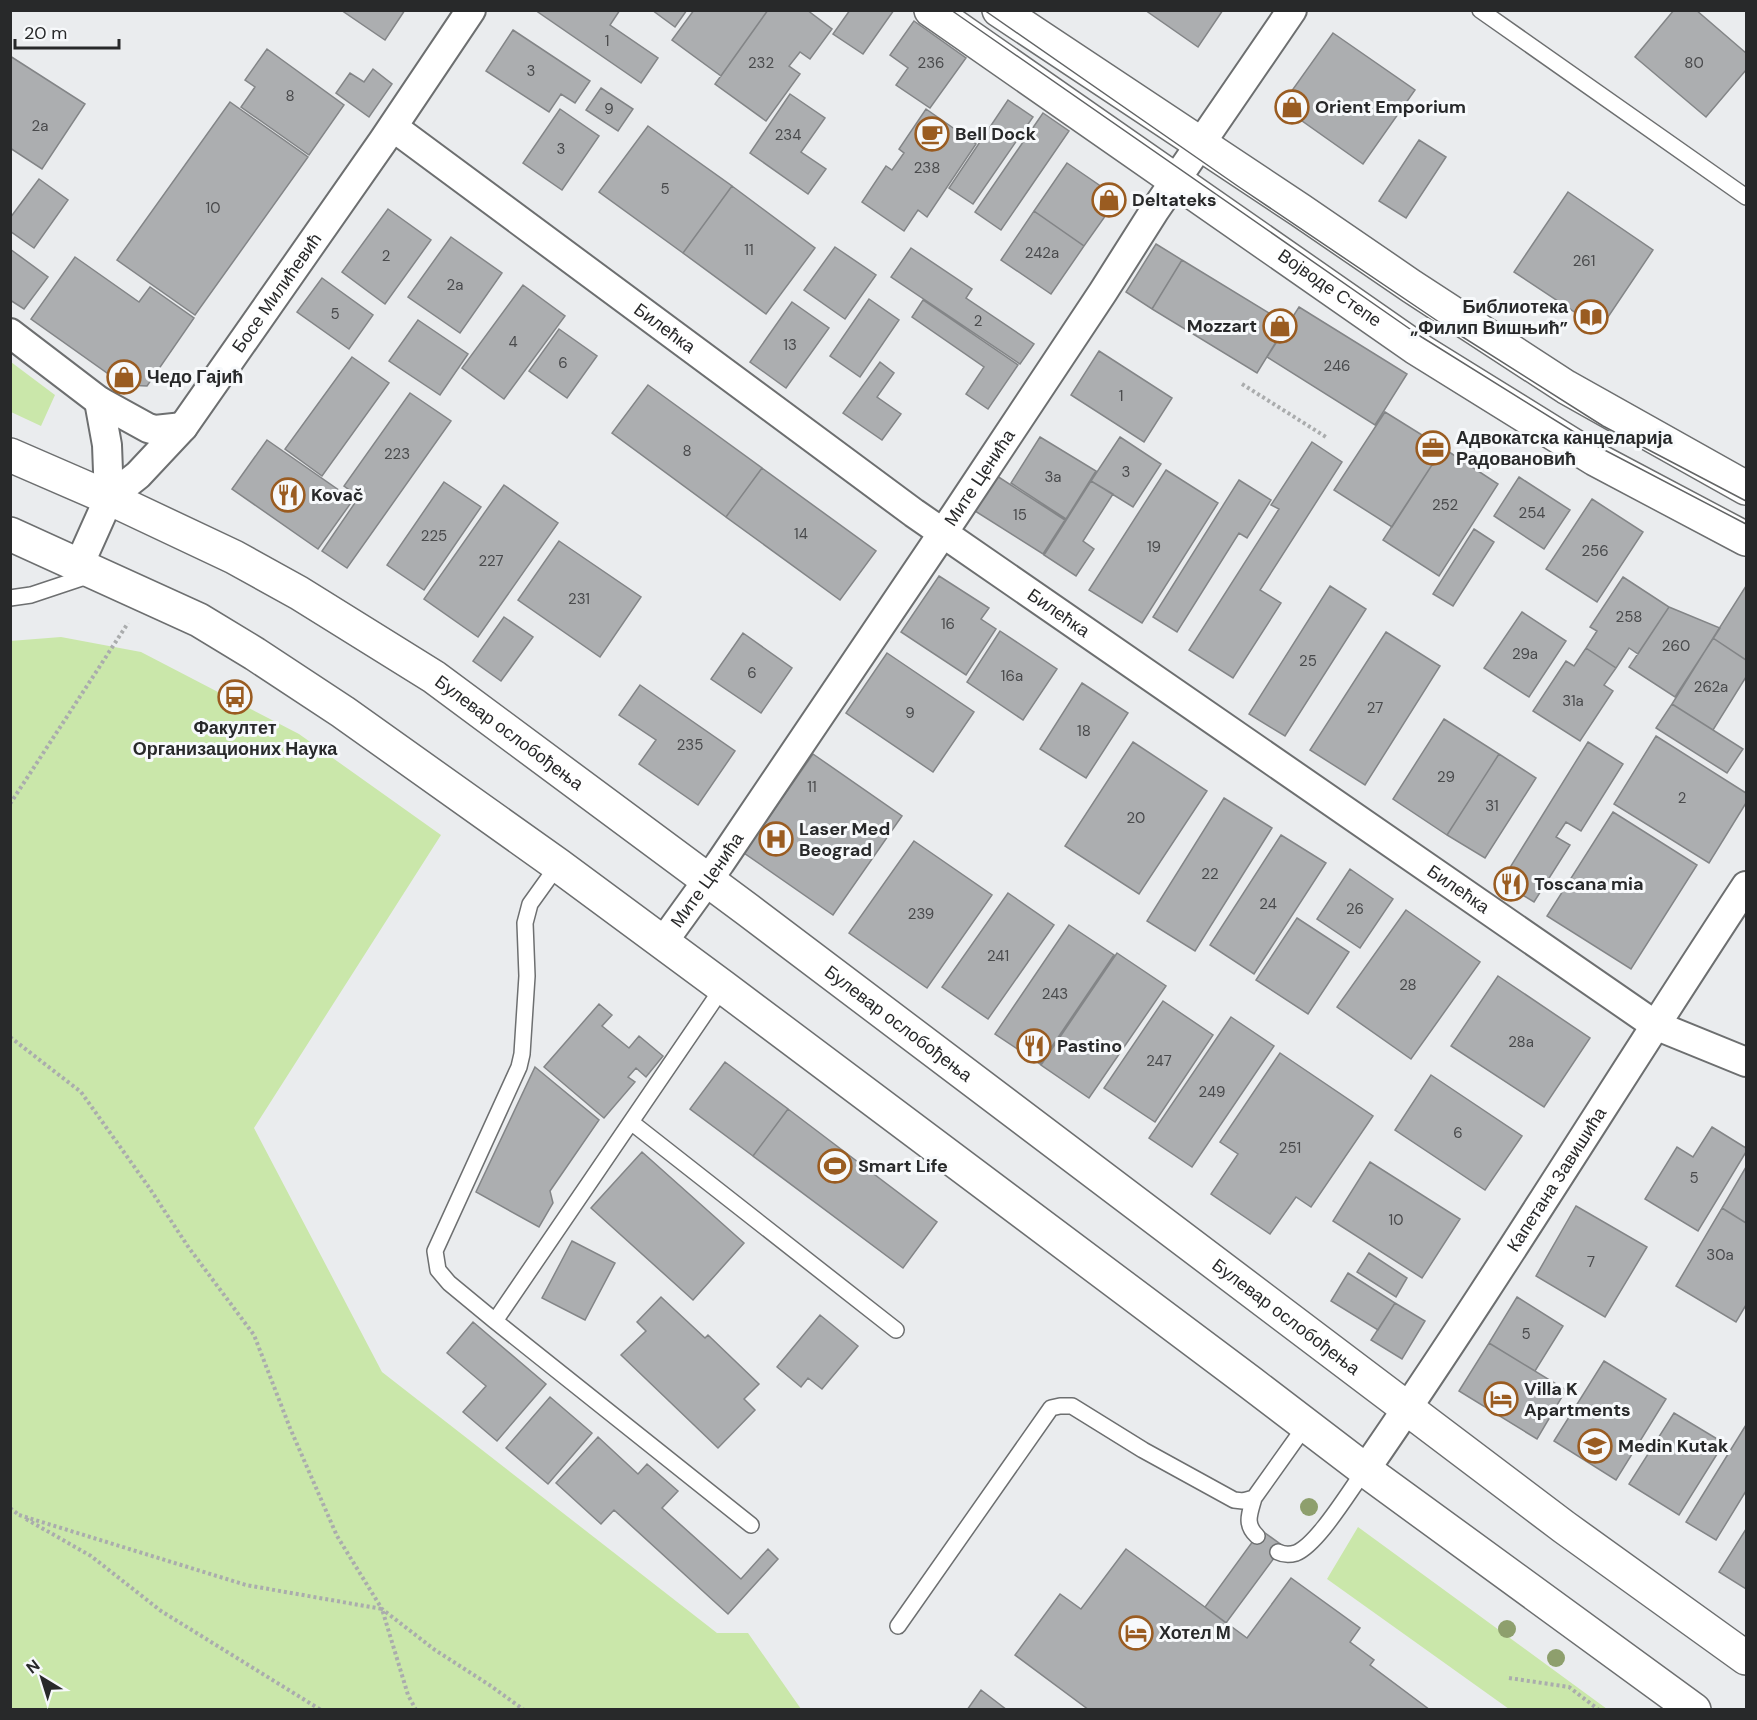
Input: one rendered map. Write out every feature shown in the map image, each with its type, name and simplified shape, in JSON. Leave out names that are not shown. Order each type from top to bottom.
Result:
[{"type":"main road","name":"Војводе Степе","points":[[931,10],[1416,348],[1595,459],[1746,539]]},
{"type":"main road","points":[[999,10],[1566,387],[1746,488]]},
{"type":"main road","name":"Булевар ослобођења","points":[[10,455],[109,498],[243,562],[299,593],[434,677],[1564,1527],[1746,1658]]},
{"type":"main road","points":[[10,534],[199,620],[343,712],[663,942],[1365,1470],[1694,1710]]},
{"type":"street","name":"Босе Милићевић","points":[[87,569],[109,498],[138,475],[183,427],[393,127],[471,10]]},
{"type":"street","name":"Мите Ценића","points":[[663,942],[707,881],[943,532],[1292,10]]},
{"type":"street","name":"Билећка","points":[[393,127],[895,499],[1655,1025],[1746,1062]]},
{"type":"street","points":[[10,333],[99,401],[148,429],[183,427]]},
{"type":"street","points":[[99,401],[107,446],[109,498]]},
{"type":"street","name":"Капетана Завишића","points":[[1365,1470],[1408,1408],[1746,886]]},
{"type":"lane","points":[[1480,10],[1746,197]]},
{"type":"lane","points":[[10,598],[31,595],[87,569]]},
{"type":"lane","points":[[558,865],[530,904],[525,923],[526,976],[522,1054],[519,1067],[435,1251],[438,1270],[449,1283],[495,1321],[751,1525]]},
{"type":"lane","points":[[495,1321],[723,987]]},
{"type":"lane","points":[[631,1122],[896,1330]]},
{"type":"lane","points":[[898,1626],[1051,1408],[1072,1406],[1143,1450],[1234,1500],[1244,1501],[1254,1498]]},
{"type":"lane","points":[[1257,1536],[1250,1530],[1249,1521],[1254,1498],[1306,1425]]},
{"type":"lane","points":[[1278,1552],[1285,1555],[1296,1553],[1313,1539],[1365,1470]]},
{"type":"path","points":[[1242,384],[1326,437]]},
{"type":"path","points":[[10,804],[132,617]]},
{"type":"path","points":[[10,1037],[81,1092],[148,1185],[189,1248],[254,1335],[290,1428],[338,1536],[382,1609],[408,1695],[416,1710]]},
{"type":"path","points":[[10,1508],[91,1556],[161,1611],[321,1710]]},
{"type":"path","points":[[19,1515],[246,1585],[382,1609],[435,1650],[524,1710]]},
{"type":"path","points":[[1509,1678],[1569,1687],[1599,1710]]},
{"type":"green space","points":[[11,362],[55,395],[41,426],[11,412]]},
{"type":"green space","points":[[61,637],[141,652],[299,734],[441,835],[254,1128],[382,1372],[717,1633],[748,1633],[801,1709],[11,1709],[10,641]]},
{"type":"green space","points":[[1358,1527],[1607,1709],[1509,1709],[1327,1579]]},
{"type":"building","points":[[341,10],[405,10],[385,40]]},
{"type":"building","points":[[535,10],[620,10],[610,25],[658,58],[641,83]]},
{"type":"building","points":[[652,10],[687,10],[675,27]]},
{"type":"building","points":[[694,10],[768,10],[721,76],[672,40]]},
{"type":"building","points":[[768,10],[807,10],[832,29],[810,59],[800,52],[789,66],[800,74],[766,121],[715,84]]},
{"type":"building","points":[[850,10],[894,10],[863,54],[833,34]]},
{"type":"building","points":[[1145,10],[1223,10],[1198,47]]},
{"type":"building","points":[[1674,10],[1696,10],[1746,53],[1746,70],[1706,117],[1635,57]]},
{"type":"building","points":[[914,21],[966,58],[930,108],[896,85],[908,68],[890,55]]},
{"type":"building","points":[[513,30],[590,81],[575,103],[561,94],[549,112],[486,71]]},
{"type":"building","points":[[1333,33],[1415,90],[1363,164],[1281,106]]},
{"type":"building","points":[[267,49],[344,105],[309,155],[241,107],[255,87],[245,80]]},
{"type":"building","points":[[10,56],[85,104],[42,169],[10,148]]},
{"type":"building","points":[[373,69],[392,84],[369,117],[336,93],[350,73],[364,82]]},
{"type":"building","points":[[601,88],[633,109],[618,131],[586,110]]},
{"type":"building","points":[[790,94],[825,118],[801,152],[826,169],[808,194],[750,153]]},
{"type":"building","points":[[1008,100],[1033,117],[973,204],[949,188]]},
{"type":"building","points":[[230,102],[308,157],[195,315],[117,260]]},
{"type":"building","points":[[560,109],[599,136],[562,190],[523,163]]},
{"type":"building","points":[[926,109],[976,144],[927,217],[918,210],[904,231],[862,202],[886,166],[892,170],[904,153],[899,149]]},
{"type":"building","points":[[1043,113],[1069,131],[1001,230],[975,212]]},
{"type":"building","points":[[648,126],[732,186],[683,253],[599,192]]},
{"type":"building","points":[[1419,140],[1446,157],[1406,218],[1379,201]]},
{"type":"building","points":[[1067,163],[1118,198],[1084,246],[1034,211]]},
{"type":"building","points":[[39,179],[68,200],[34,248],[10,231],[10,218]]},
{"type":"building","points":[[732,186],[815,248],[766,314],[683,253]]},
{"type":"building","points":[[1568,192],[1653,250],[1600,329],[1514,272]]},
{"type":"building","points":[[388,209],[431,240],[385,304],[342,272]]},
{"type":"building","points":[[1034,211],[1084,246],[1051,294],[1001,260]]},
{"type":"building","points":[[451,237],[502,273],[460,333],[408,297]]},
{"type":"building","points":[[1156,244],[1182,260],[1152,309],[1126,292]]},
{"type":"building","points":[[835,247],[876,275],[845,319],[804,290]]},
{"type":"building","points":[[911,248],[972,289],[966,298],[1034,344],[1020,364],[891,277]]},
{"type":"building","points":[[10,249],[48,277],[24,309],[10,300]]},
{"type":"building","points":[[75,257],[139,302],[150,287],[194,318],[147,386],[124,385],[31,319]]},
{"type":"building","points":[[1182,260],[1287,324],[1257,373],[1152,309]]},
{"type":"building","points":[[322,278],[373,315],[349,349],[297,312]]},
{"type":"building","points":[[523,285],[565,316],[504,399],[462,368]]},
{"type":"building","points":[[869,299],[899,320],[860,377],[830,356]]},
{"type":"building","points":[[923,300],[1018,365],[988,409],[966,394],[984,367],[912,317]]},
{"type":"building","points":[[792,302],[829,328],[786,388],[750,362]]},
{"type":"building","points":[[1299,307],[1407,374],[1375,425],[1267,357]]},
{"type":"building","points":[[418,320],[468,354],[440,395],[389,361]]},
{"type":"building","points":[[559,329],[597,356],[567,398],[529,371]]},
{"type":"building","points":[[1099,351],[1172,398],[1144,442],[1071,395]]},
{"type":"building","points":[[352,357],[389,383],[322,476],[285,449]]},
{"type":"building","points":[[880,362],[894,373],[877,397],[901,414],[882,440],[843,413]]},
{"type":"building","points":[[648,385],[762,468],[726,517],[612,433]]},
{"type":"building","points":[[410,393],[451,421],[347,568],[322,551],[359,497],[344,486]]},
{"type":"building","points":[[1385,412],[1443,448],[1392,527],[1334,490]]},
{"type":"building","points":[[1040,437],[1096,471],[1066,519],[1011,483]]},
{"type":"building","points":[[1120,437],[1161,464],[1133,507],[1091,481]]},
{"type":"building","points":[[267,440],[353,500],[318,549],[232,489]]},
{"type":"building","points":[[1312,442],[1342,462],[1260,590],[1281,603],[1233,678],[1189,650],[1279,509],[1271,505]]},
{"type":"building","points":[[1443,448],[1498,484],[1439,576],[1383,540]]},
{"type":"building","points":[[762,468],[876,551],[840,600],[726,517]]},
{"type":"building","points":[[1166,470],[1218,503],[1142,623],[1089,590]]},
{"type":"building","points":[[997,476],[1065,520],[1043,554],[975,511]]},
{"type":"building","points":[[1519,477],[1570,510],[1544,549],[1494,516]]},
{"type":"building","points":[[1239,480],[1271,500],[1247,538],[1239,533],[1177,632],[1153,617]]},
{"type":"building","points":[[1091,481],[1113,494],[1083,541],[1094,549],[1076,576],[1044,555]]},
{"type":"building","points":[[444,482],[481,507],[424,590],[387,565]]},
{"type":"building","points":[[504,485],[558,523],[478,637],[424,599]]},
{"type":"building","points":[[1592,499],[1643,532],[1597,602],[1546,569]]},
{"type":"building","points":[[1474,529],[1494,542],[1453,606],[1433,594]]},
{"type":"building","points":[[559,541],[641,597],[600,657],[518,600]]},
{"type":"building","points":[[939,576],[989,608],[981,619],[996,629],[966,675],[901,632]]},
{"type":"building","points":[[1623,577],[1669,607],[1638,654],[1629,648],[1616,668],[1586,648],[1597,631],[1590,627]]},
{"type":"building","points":[[1330,586],[1366,609],[1285,736],[1249,714]]},
{"type":"building","points":[[1746,586],[1746,660],[1713,638]]},
{"type":"building","points":[[1669,607],[1720,628],[1675,697],[1629,667]]},
{"type":"building","points":[[1522,612],[1566,641],[1529,697],[1484,668]]},
{"type":"building","points":[[504,617],[533,637],[501,681],[473,661]]},
{"type":"building","points":[[1000,631],[1057,669],[1023,720],[967,682]]},
{"type":"building","points":[[1386,632],[1440,666],[1365,785],[1310,750]]},
{"type":"building","points":[[743,633],[792,668],[761,713],[711,679]]},
{"type":"building","points":[[1713,638],[1746,660],[1746,677],[1713,730],[1672,704]]},
{"type":"building","points":[[1586,648],[1616,668],[1604,685],[1613,691],[1580,741],[1533,711],[1566,661],[1574,666]]},
{"type":"building","points":[[887,653],[974,712],[933,772],[846,713]]},
{"type":"building","points":[[1082,683],[1128,713],[1086,778],[1040,749]]},
{"type":"building","points":[[640,685],[735,751],[698,805],[639,764],[656,740],[619,715]]},
{"type":"building","points":[[1672,704],[1743,749],[1727,773],[1656,728]]},
{"type":"building","points":[[1444,719],[1499,754],[1447,835],[1393,799]]},
{"type":"building","points":[[1656,736],[1746,793],[1746,803],[1709,863],[1614,804]]},
{"type":"building","points":[[1133,742],[1207,791],[1139,894],[1065,846]]},
{"type":"building","points":[[1588,742],[1623,764],[1581,831],[1566,822],[1556,837],[1570,845],[1534,902],[1501,882]]},
{"type":"building","points":[[813,754],[902,816],[833,915],[744,853]]},
{"type":"building","points":[[1499,754],[1536,778],[1485,858],[1447,835]]},
{"type":"building","points":[[1224,798],[1272,828],[1195,951],[1147,921]]},
{"type":"building","points":[[1613,812],[1697,865],[1631,969],[1547,916]]},
{"type":"building","points":[[1281,835],[1326,863],[1254,974],[1210,945]]},
{"type":"building","points":[[914,841],[992,895],[927,988],[849,933]]},
{"type":"building","points":[[1350,869],[1393,899],[1360,948],[1317,919]]},
{"type":"building","points":[[1008,893],[1054,925],[988,1019],[942,987]]},
{"type":"building","points":[[1406,910],[1480,962],[1411,1059],[1337,1007]]},
{"type":"building","points":[[1297,918],[1349,952],[1308,1014],[1256,980]]},
{"type":"building","points":[[1069,925],[1114,955],[1040,1064],[995,1034]]},
{"type":"building","points":[[1117,953],[1166,986],[1089,1098],[1041,1065]]},
{"type":"building","points":[[1498,976],[1590,1038],[1544,1107],[1451,1046]]},
{"type":"building","points":[[1163,1001],[1213,1035],[1155,1122],[1104,1088]]},
{"type":"building","points":[[599,1004],[612,1015],[602,1026],[629,1048],[639,1036],[663,1056],[646,1077],[636,1068],[628,1077],[635,1082],[604,1118],[544,1067]]},
{"type":"building","points":[[1231,1017],[1274,1046],[1192,1167],[1149,1138]]},
{"type":"building","points":[[1280,1053],[1373,1116],[1311,1207],[1296,1197],[1270,1234],[1211,1194],[1238,1154],[1220,1142]]},
{"type":"building","points":[[725,1062],[788,1109],[753,1156],[690,1109]]},
{"type":"building","points":[[535,1067],[599,1120],[550,1191],[553,1203],[539,1227],[476,1192]]},
{"type":"building","points":[[1431,1075],[1522,1136],[1485,1190],[1395,1130]]},
{"type":"building","points":[[788,1109],[937,1222],[903,1268],[753,1156]]},
{"type":"building","points":[[1712,1127],[1746,1148],[1746,1152],[1698,1231],[1645,1199],[1677,1147],[1693,1157]]},
{"type":"building","points":[[642,1152],[744,1243],[693,1300],[591,1208]]},
{"type":"building","points":[[1370,1162],[1460,1219],[1422,1278],[1333,1221]]},
{"type":"building","points":[[1746,1167],[1746,1223],[1722,1208]]},
{"type":"building","points":[[1576,1206],[1647,1247],[1605,1317],[1536,1276]]},
{"type":"building","points":[[1722,1208],[1746,1223],[1746,1305],[1736,1322],[1676,1286]]},
{"type":"building","points":[[572,1241],[615,1263],[585,1320],[542,1298]]},
{"type":"building","points":[[1369,1253],[1407,1278],[1396,1297],[1357,1272]]},
{"type":"building","points":[[1348,1273],[1395,1303],[1378,1330],[1331,1301]]},
{"type":"building","points":[[661,1297],[705,1338],[708,1335],[759,1384],[744,1399],[755,1410],[718,1448],[621,1355],[646,1331],[637,1322]]},
{"type":"building","points":[[1517,1297],[1563,1326],[1535,1371],[1489,1343]]},
{"type":"building","points":[[1395,1303],[1425,1321],[1402,1359],[1371,1340]]},
{"type":"building","points":[[820,1315],[858,1346],[822,1389],[808,1378],[801,1387],[777,1367]]},
{"type":"building","points":[[473,1322],[546,1384],[497,1441],[463,1412],[486,1386],[447,1353]]},
{"type":"building","points":[[1489,1343],[1566,1390],[1537,1439],[1459,1391]]},
{"type":"building","points":[[1604,1361],[1666,1399],[1616,1480],[1554,1441]]},
{"type":"building","points":[[550,1397],[592,1433],[548,1484],[506,1448]]},
{"type":"building","points":[[1674,1413],[1724,1443],[1679,1515],[1629,1484]]},
{"type":"building","points":[[1746,1425],[1746,1491],[1716,1540],[1686,1522]]},
{"type":"building","points":[[598,1437],[638,1474],[647,1464],[678,1491],[662,1508],[741,1579],[768,1549],[778,1559],[728,1614],[614,1510],[601,1524],[556,1483]]},
{"type":"building","points":[[1746,1529],[1746,1589],[1719,1572]]},
{"type":"building","points":[[1261,1530],[1283,1546],[1226,1623],[1205,1607]]},
{"type":"building","name":"Хотел М","points":[[1126,1549],[1247,1638],[1291,1578],[1360,1628],[1350,1642],[1374,1660],[1370,1665],[1430,1710],[1089,1710],[1015,1655],[1060,1594],[1081,1609]]},
{"type":"building","points":[[981,1690],[1007,1710],[967,1710]]},
{"type":"tram line","points":[[951,10],[1420,336],[1595,445],[1746,524]]},
{"type":"tram line","points":[[984,10],[1439,322],[1603,426],[1746,501]]},
{"type":"place","name":"Orient Emporium","points":[[1292,107]]},
{"type":"place","name":"Bell Dock","points":[[932,134]]},
{"type":"place","name":"Deltateks","points":[[1109,200]]},
{"type":"place","name":"Библиотека „Филип Вишњић”","points":[[1591,317]]},
{"type":"place","name":"Mozzart","points":[[1280,326]]},
{"type":"place","name":"Чедо Гајић","points":[[124,377]]},
{"type":"place","name":"Адвокатска канцеларија Радовановић","points":[[1433,448]]},
{"type":"place","name":"Kovač","points":[[288,495]]},
{"type":"place","name":"Факултет Организационих Наука","points":[[235,697]]},
{"type":"place","name":"Laser Med Beograd","points":[[776,839]]},
{"type":"place","name":"Toscana mia","points":[[1511,884]]},
{"type":"place","name":"Pastino","points":[[1034,1046]]},
{"type":"place","name":"Smart Life","points":[[835,1166]]},
{"type":"place","name":"Villa K Apartments","points":[[1501,1399]]},
{"type":"place","name":"Medin Kutak","points":[[1595,1446]]},
{"type":"place","name":"Хотел М","points":[[1136,1633]]}]
